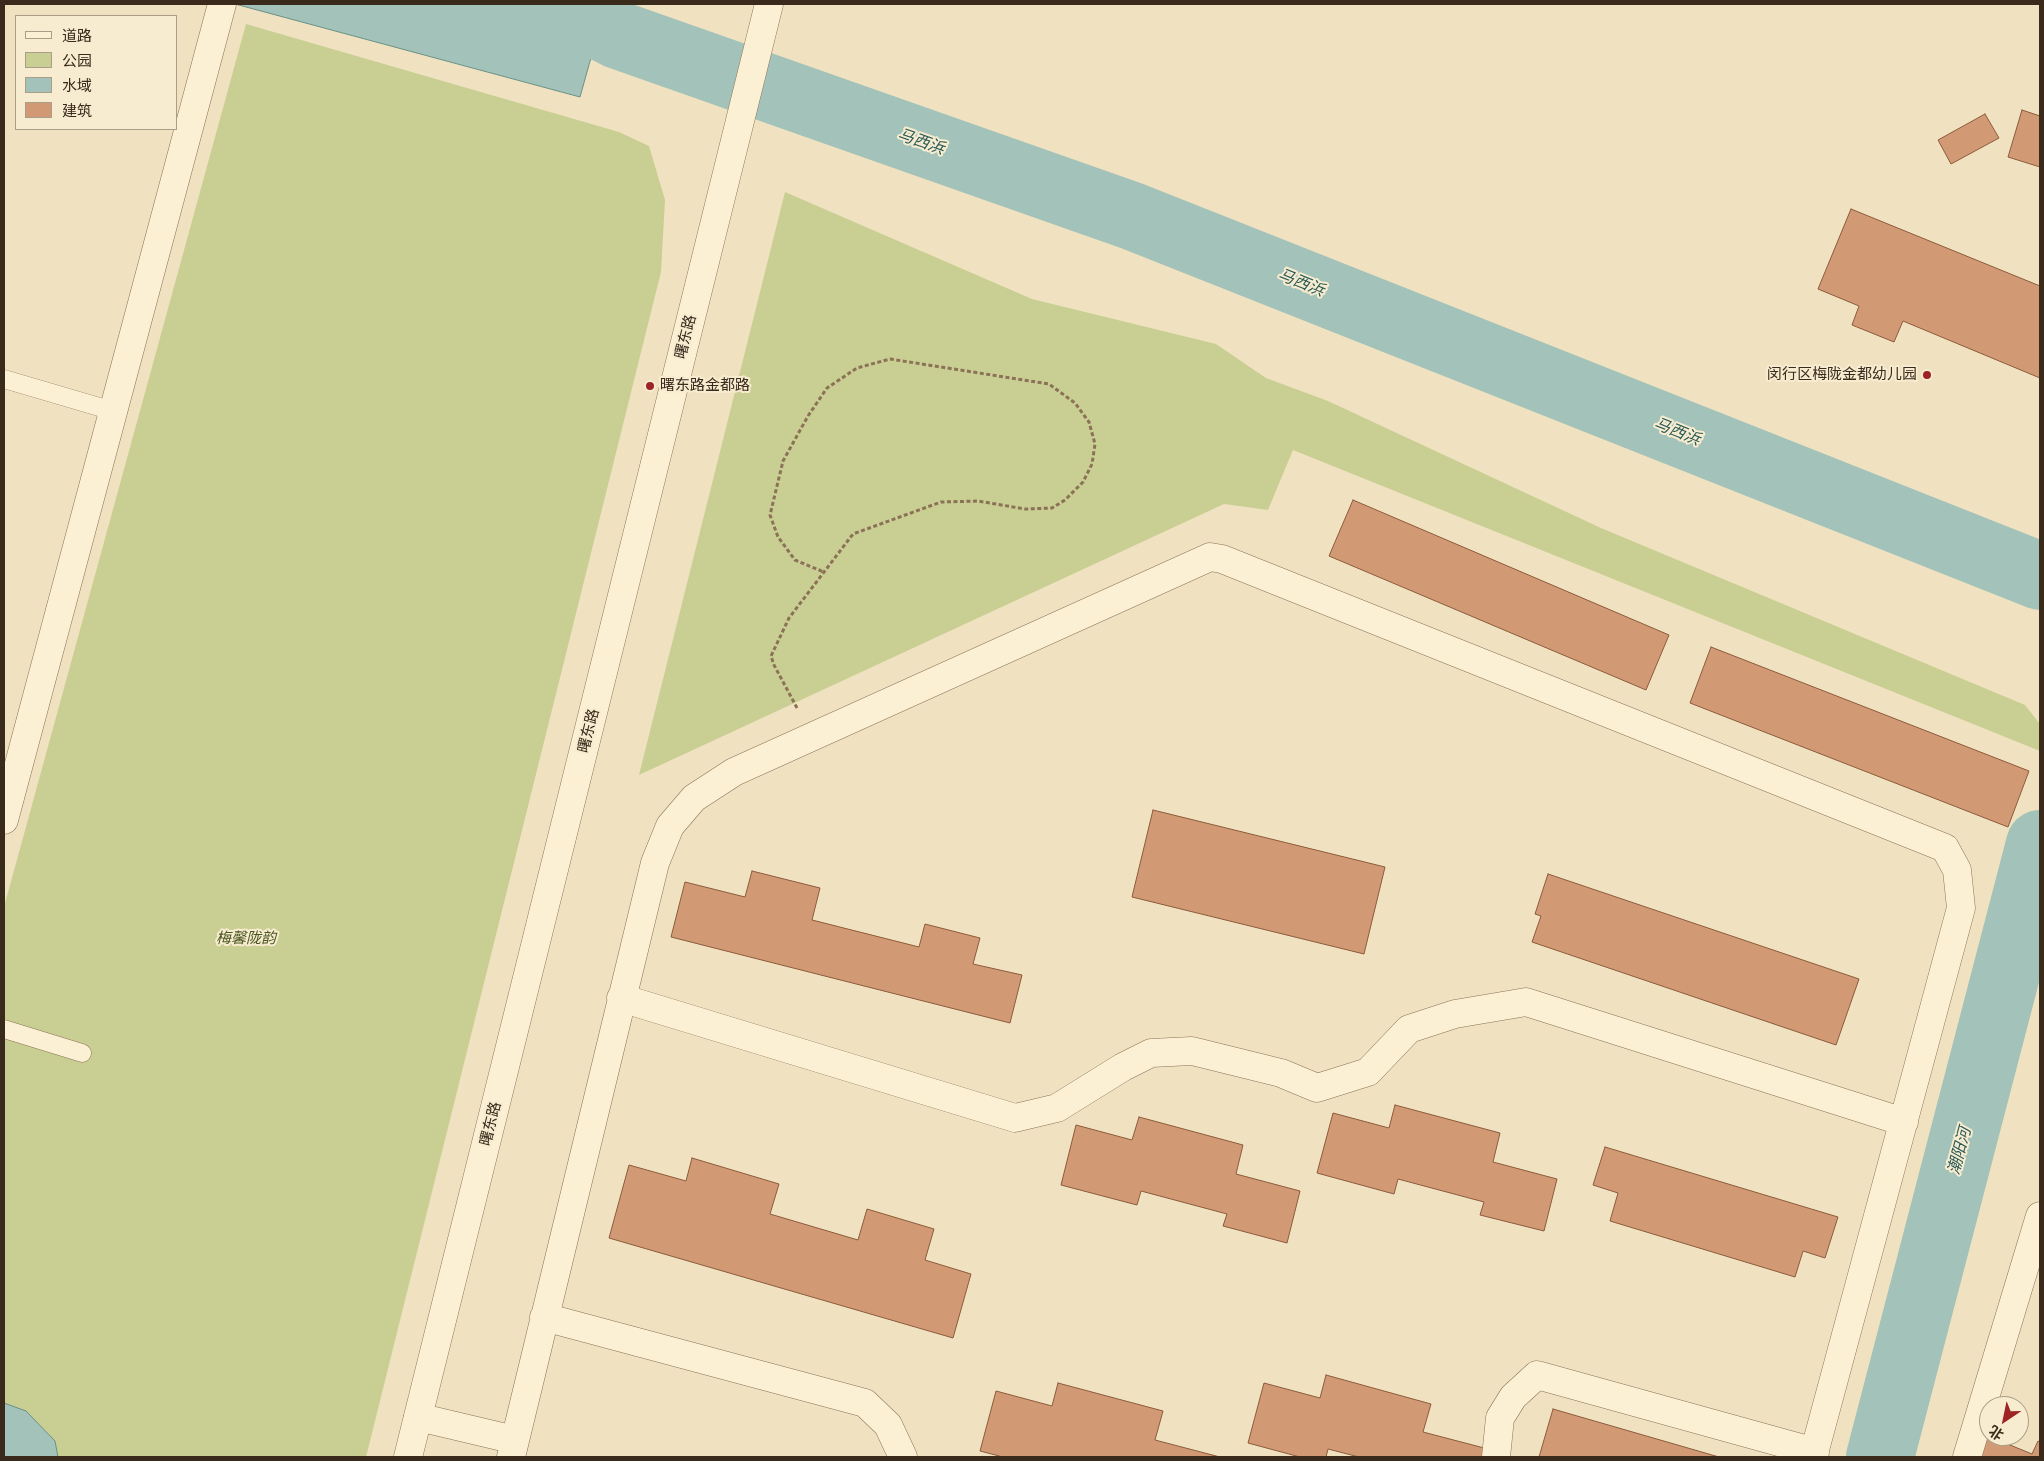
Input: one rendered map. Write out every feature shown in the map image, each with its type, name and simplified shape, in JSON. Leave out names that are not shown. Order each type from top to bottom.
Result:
[{"type":"street","name":"曙东路","points":[[408,1457],[768,8]]},
{"type":"street","points":[[4,820],[220,10]]},
{"type":"street","points":[[418,1417],[513,1449],[654,863],[670,826],[694,798],[734,772],[1210,557],[1222,559],[1945,848],[1957,870],[1961,908],[1814,1455],[1537,1375],[1514,1397],[1500,1418],[1496,1457]]},
{"type":"street","points":[[621,998],[1015,1118],[1056,1108],[1123,1067],[1151,1054],[1192,1051],[1281,1074],[1317,1088],[1368,1072],[1409,1029],[1454,1014],[1526,1002],[1904,1122]]},
{"type":"street","points":[[1967,1457],[2040,1216]]},
{"type":"street","points":[[544,1317],[865,1403],[888,1425],[902,1457]]},
{"type":"lane","points":[[4,379],[113,410]]},
{"type":"lane","points":[[4,1029],[82,1054]]},
{"type":"path","points":[[813,737],[771,656],[788,618],[824,572],[853,534],[941,502],[978,501],[1025,509],[1052,508],[1065,500],[1083,482],[1092,464],[1095,444],[1089,422],[1075,403],[1049,384],[890,359],[857,368],[827,388],[808,416],[783,461],[770,515],[778,537],[795,560],[824,572]]},
{"type":"green space","name":"梅馨陇韵","points":[[246,24],[619,132],[649,146],[665,200],[661,272],[366,1457],[4,1457],[4,907]]},
{"type":"green space","points":[[785,192],[1032,299],[1216,344],[1266,378],[1328,401],[1601,528],[2025,705],[2040,724],[2040,751],[1293,450],[1268,510],[1224,504],[639,775]]},
{"type":"water","points":[[235,4],[606,4],[580,97]]},
{"type":"water","points":[[4,1403],[26,1411],[55,1441],[58,1457],[4,1457]]},
{"type":"building","points":[[2022,110],[2040,116],[2040,167],[2008,157]]},
{"type":"building","points":[[1985,114],[1999,138],[1951,164],[1938,140]]},
{"type":"building","points":[[1851,209],[2040,286],[2040,378],[1903,321],[1894,342],[1852,325],[1859,306],[1818,289]]},
{"type":"building","points":[[1353,500],[1669,635],[1646,690],[1329,556]]},
{"type":"building","points":[[1711,647],[2029,771],[2008,827],[1690,703]]},
{"type":"building","points":[[1153,810],[1385,867],[1364,954],[1132,897]]},
{"type":"building","points":[[752,871],[820,888],[812,920],[919,947],[925,924],[980,938],[973,964],[1022,975],[1010,1023],[671,937],[685,882],[745,897]]},
{"type":"building","points":[[1548,874],[1859,979],[1836,1045],[1532,942],[1541,916],[1535,914]]},
{"type":"building","points":[[1395,1105],[1500,1133],[1493,1162],[1557,1179],[1544,1231],[1480,1215],[1484,1202],[1398,1179],[1394,1194],[1317,1173],[1333,1113],[1389,1128]]},
{"type":"building","points":[[1139,1117],[1243,1145],[1236,1174],[1300,1191],[1287,1243],[1223,1226],[1227,1214],[1141,1191],[1137,1205],[1061,1185],[1076,1125],[1132,1140]]},
{"type":"building","points":[[1605,1147],[1838,1217],[1825,1258],[1803,1251],[1795,1277],[1610,1221],[1618,1193],[1593,1185]]},
{"type":"building","points":[[692,1158],[779,1184],[770,1214],[858,1240],[867,1209],[934,1229],[925,1260],[971,1274],[953,1338],[609,1238],[629,1165],[686,1181]]},
{"type":"building","points":[[1326,1375],[1431,1404],[1423,1432],[1488,1449],[1486,1457],[1359,1457],[1328,1449],[1326,1457],[1300,1457],[1248,1443],[1264,1383],[1320,1398]]},
{"type":"building","points":[[1058,1383],[1163,1411],[1155,1440],[1220,1457],[1003,1457],[980,1451],[996,1391],[1052,1406]]},
{"type":"building","points":[[1553,1409],[1719,1457],[1539,1457]]},
{"type":"building","points":[[2038,1441],[2040,1442],[2040,1457],[1976,1457],[1979,1446],[2012,1446],[2032,1454]]},
{"type":"waterway","name":"马西浜","points":[[557,4],[618,35],[1132,216],[2040,576]]},
{"type":"waterway","name":"潮阳河","points":[[1880,1457],[2040,844]]},
{"type":"place","name":"闵行区梅陇金都幼儿园","points":[[1927,375]]},
{"type":"place","name":"曙东路金都路","points":[[650,386]]}]
